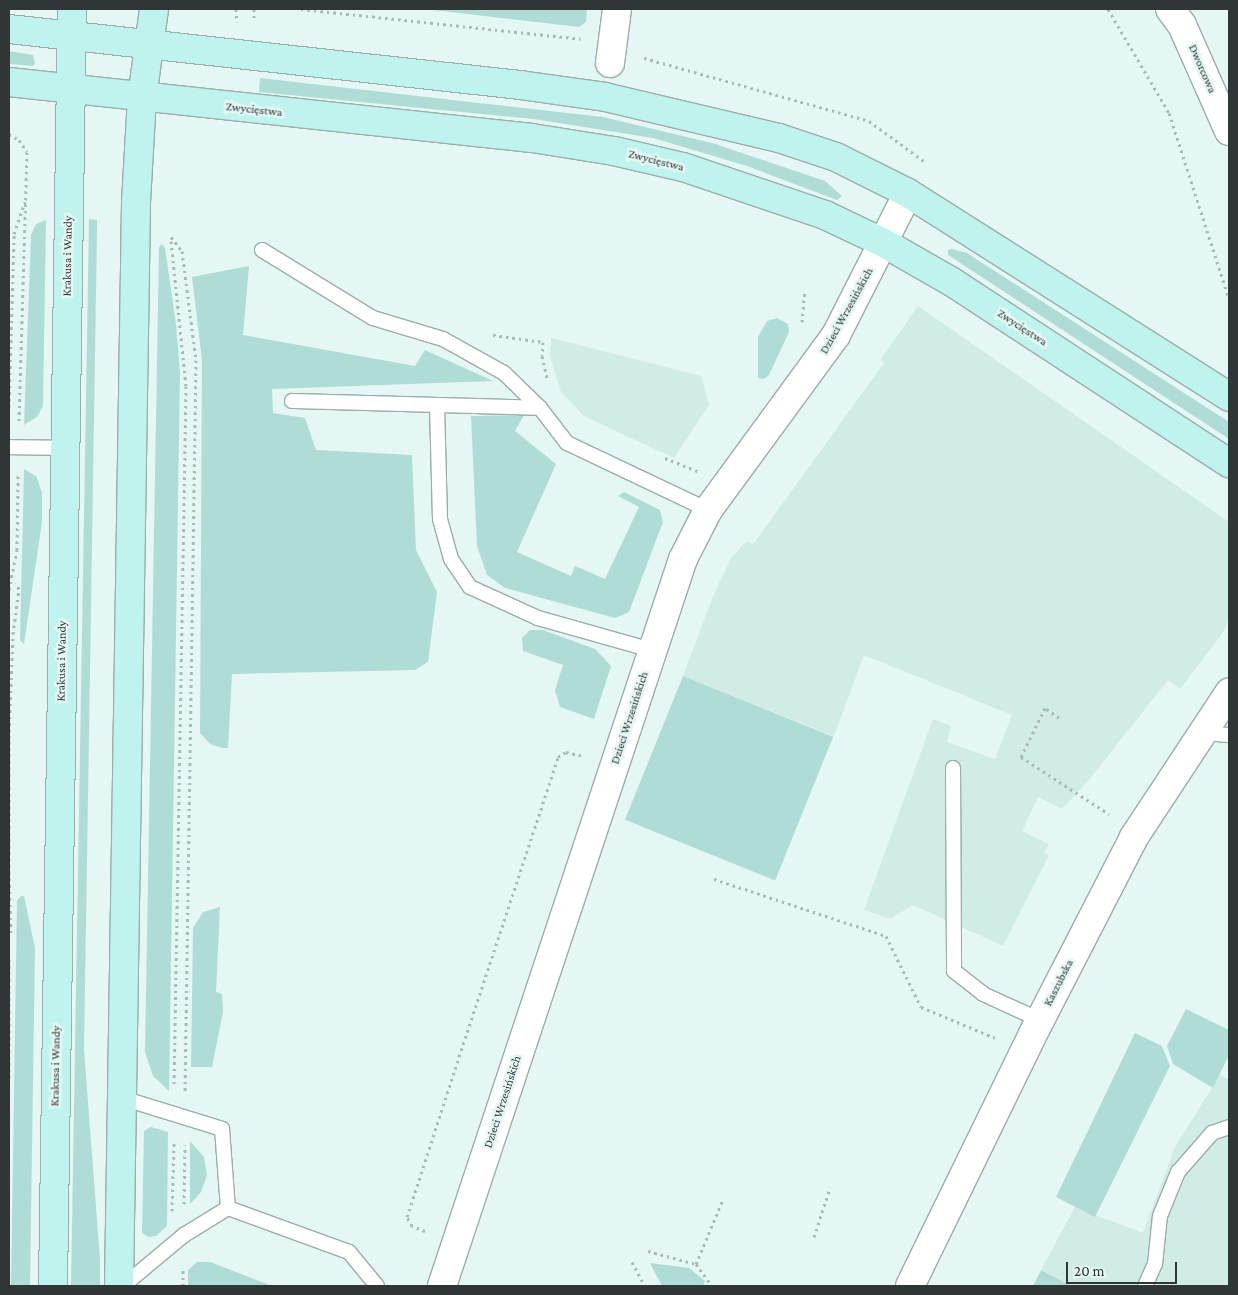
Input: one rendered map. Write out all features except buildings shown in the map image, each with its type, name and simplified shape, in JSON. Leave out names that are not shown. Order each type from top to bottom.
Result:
[{"type":"street","points":[[121,1286],[122,1098],[136,202],[142,98],[154,9]]},
{"type":"street","points":[[610,63],[617,9]]},
{"type":"street","name":"Dworcowa","points":[[1170,9],[1182,25],[1229,130]]},
{"type":"street","points":[[9,29],[71,22],[149,46],[520,85],[605,97],[779,138],[836,157],[908,193],[1229,397]]},
{"type":"street","name":"Krakusa i Wandy","points":[[53,1286],[71,22]]},
{"type":"street","name":"Zwycięstwa","points":[[9,82],[142,98],[532,138],[614,151],[683,167],[770,194],[825,215],[884,243],[952,282],[1229,462]]},
{"type":"street","name":"Dzieci Wrzesińskich","points":[[442,1286],[683,559],[708,510],[818,362],[884,243],[908,193]]},
{"type":"street","name":"Kaszubska","points":[[910,1286],[1025,1050],[1134,837],[1217,734],[1225,701]]},
{"type":"lane","points":[[262,250],[373,318],[443,339],[504,373],[540,408],[567,443],[708,510]]},
{"type":"lane","points":[[292,401],[540,408]]},
{"type":"lane","points":[[437,405],[440,519],[451,559],[470,587],[538,618],[652,650]]},
{"type":"lane","points":[[9,447],[66,448]]},
{"type":"lane","points":[[953,768],[954,970],[983,994],[1040,1020]]},
{"type":"lane","points":[[122,1098],[222,1129],[228,1208]]},
{"type":"lane","points":[[1145,1286],[1155,1264],[1160,1216],[1178,1172],[1212,1133],[1229,1127]]},
{"type":"lane","points":[[121,1286],[184,1235],[228,1208]]},
{"type":"lane","points":[[228,1208],[349,1252],[377,1286]]},
{"type":"path","points":[[236,9],[237,16]]},
{"type":"path","points":[[254,9],[254,18]]},
{"type":"path","points":[[301,9],[588,40]]},
{"type":"path","points":[[1108,9],[1168,113],[1229,299]]},
{"type":"path","points":[[9,134],[19,140],[27,152],[19,428]]},
{"type":"path","points":[[9,407],[14,234],[26,196]]},
{"type":"path","points":[[170,229],[186,386],[174,1096]]},
{"type":"path","points":[[171,238],[182,251],[194,328],[197,379],[185,1097]]},
{"type":"path","points":[[800,330],[805,290]]},
{"type":"path","points":[[443,339],[466,332],[543,342],[542,356],[549,383]]},
{"type":"path","points":[[658,455],[702,473],[683,499]]},
{"type":"path","points":[[9,590],[17,550],[18,466]]},
{"type":"path","points":[[9,867],[9,738],[13,634],[19,588],[16,583]]},
{"type":"path","points":[[1059,718],[1045,708],[1021,757],[1118,819]]},
{"type":"path","points":[[430,1233],[412,1226],[407,1217],[558,757],[566,752],[580,758],[590,752]]},
{"type":"path","points":[[9,872],[11,936]]},
{"type":"path","points":[[714,879],[886,936],[921,1007],[1025,1050]]},
{"type":"path","points":[[9,959],[9,1078]]},
{"type":"path","points":[[172,1220],[174,1134]]},
{"type":"path","points":[[184,1209],[185,1138]]},
{"type":"path","points":[[814,1237],[830,1188]]},
{"type":"path","points":[[696,1264],[723,1199]]},
{"type":"path","points":[[648,1251],[696,1264],[712,1286]]},
{"type":"path","points":[[183,1261],[183,1286]]},
{"type":"path","points":[[632,1262],[645,1286]]},
{"type":"shaded area","points":[[918,306],[1229,522],[1229,619],[1222,634],[1180,689],[1168,680],[1088,781],[1062,809],[1038,797],[1022,831],[1049,844],[1044,853],[1049,855],[1003,946],[913,905],[890,919],[864,910],[933,719],[951,726],[947,742],[995,759],[1012,715],[864,655],[834,736],[683,676],[714,594],[731,558],[746,542],[754,543],[884,363],[881,359]]},
{"type":"shaded area","points":[[551,338],[701,376],[709,405],[674,458],[584,416],[561,392],[550,356]]},
{"type":"shaded area","points":[[1220,1075],[1229,1080],[1229,1286],[1071,1286],[1041,1270],[1075,1207],[1143,1233],[1175,1147]]},
{"type":"green space","points":[[424,9],[587,9],[586,22],[579,27]]},
{"type":"green space","points":[[9,51],[33,55],[35,63],[33,66],[9,64]]},
{"type":"green space","points":[[260,78],[603,117],[712,143],[825,181],[842,196],[837,200],[747,166],[653,138],[534,119],[259,92]]},
{"type":"green space","points":[[89,219],[97,220],[97,230],[84,1050],[100,1259],[100,1286],[71,1286]]},
{"type":"green space","points":[[46,220],[43,406],[37,417],[24,425],[31,235],[36,224]]},
{"type":"green space","points":[[162,244],[165,248],[176,324],[180,373],[169,1091],[153,1076],[145,1052],[159,247]]},
{"type":"green space","points":[[952,249],[967,253],[1229,422],[1229,439],[948,255],[948,250]]},
{"type":"green space","points":[[249,266],[243,335],[415,366],[425,350],[493,381],[272,389],[273,413],[305,418],[316,450],[412,455],[416,550],[437,592],[428,662],[415,670],[232,674],[228,748],[222,748],[210,744],[200,733],[202,360],[192,277]]},
{"type":"green space","points":[[777,318],[788,324],[789,332],[769,375],[764,379],[758,378],[758,337],[767,321]]},
{"type":"green space","points":[[524,415],[515,431],[556,464],[517,552],[571,576],[575,566],[605,579],[639,507],[618,496],[624,492],[660,510],[663,522],[629,612],[615,618],[505,588],[487,575],[477,546],[471,416]]},
{"type":"green space","points":[[24,469],[36,476],[42,492],[42,522],[24,644],[20,640]]},
{"type":"green space","points":[[530,630],[543,630],[595,649],[611,666],[594,719],[560,707],[555,690],[563,665],[523,651],[522,638]]},
{"type":"green space","points":[[683,676],[833,737],[775,880],[625,820]]},
{"type":"green space","points":[[21,896],[24,896],[35,948],[30,1286],[11,1286],[17,901]]},
{"type":"green space","points":[[220,907],[216,992],[222,994],[223,1012],[212,1067],[191,1067],[193,928],[203,912]]},
{"type":"green space","points":[[1186,1009],[1229,1030],[1229,1055],[1213,1088],[1173,1064],[1167,1046]]},
{"type":"green space","points":[[1135,1033],[1162,1046],[1170,1066],[1095,1217],[1056,1197]]},
{"type":"green space","points":[[151,1127],[168,1132],[167,1226],[156,1236],[149,1237],[142,1233],[144,1131]]},
{"type":"green space","points":[[190,1141],[204,1157],[207,1175],[201,1192],[190,1204]]},
{"type":"green space","points":[[197,1262],[210,1262],[272,1286],[188,1286],[188,1270]]},
{"type":"green space","points":[[650,1263],[689,1268],[705,1281],[703,1286],[662,1286]]},
{"type":"green space","points":[[1041,1270],[1071,1286],[1033,1286]]}]
